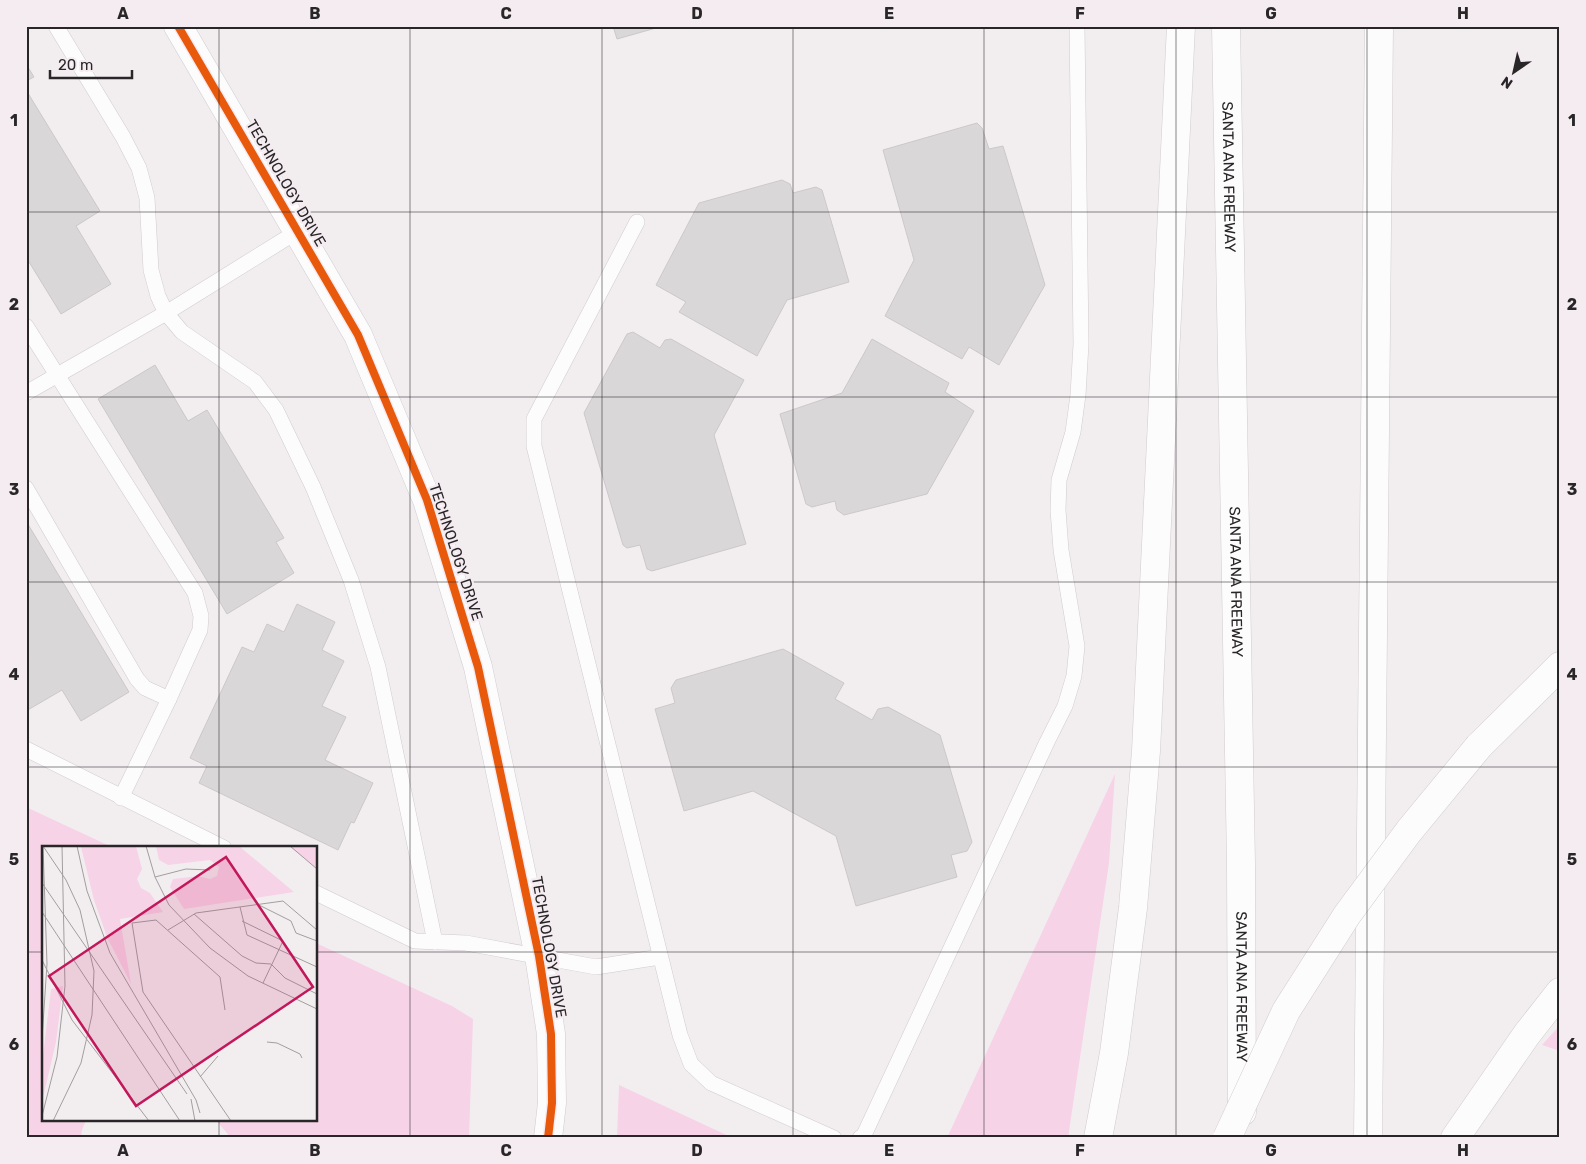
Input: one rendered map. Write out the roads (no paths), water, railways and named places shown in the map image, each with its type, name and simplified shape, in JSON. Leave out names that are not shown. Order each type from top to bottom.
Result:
[{"type":"main road","name":"TECHNOLOGY DRIVE","points":[[178,26],[358,335],[427,500],[478,667],[539,956],[551,1034],[552,1103],[548,1138]]},
{"type":"main road","points":[[1098,1138],[1114,1053],[1133,908],[1146,751],[1181,26]]},
{"type":"main road","name":"SANTA ANA FREEWAY","points":[[1226,26],[1241,864],[1242,1138]]},
{"type":"main road","points":[[1368,1138],[1379,26]]},
{"type":"main road","points":[[1227,1138],[1286,1011],[1348,915],[1410,831],[1480,746],[1560,666]]},
{"type":"main road","points":[[1455,1138],[1527,1034],[1560,992]]},
{"type":"lane","points":[[56,26],[123,138],[138,168],[147,198],[151,270],[158,296],[166,313],[182,332],[255,382],[276,410],[313,487],[351,580],[378,667],[434,942]]},
{"type":"lane","points":[[860,1138],[864,1135],[1065,706],[1074,676],[1077,646],[1061,550],[1058,510],[1059,480],[1073,432],[1078,395],[1081,344],[1076,26]]},
{"type":"lane","points":[[637,222],[534,419],[534,446],[660,957],[680,1035],[691,1064],[711,1082],[834,1138]]},
{"type":"lane","points":[[26,392],[166,313],[298,231]]},
{"type":"lane","points":[[26,326],[195,593],[201,616],[200,630],[169,700],[121,798]]},
{"type":"lane","points":[[26,488],[138,679],[145,688],[169,700]]},
{"type":"lane","points":[[26,749],[220,846]]},
{"type":"lane","points":[[318,894],[415,942],[466,943],[596,967],[660,957]]}]
